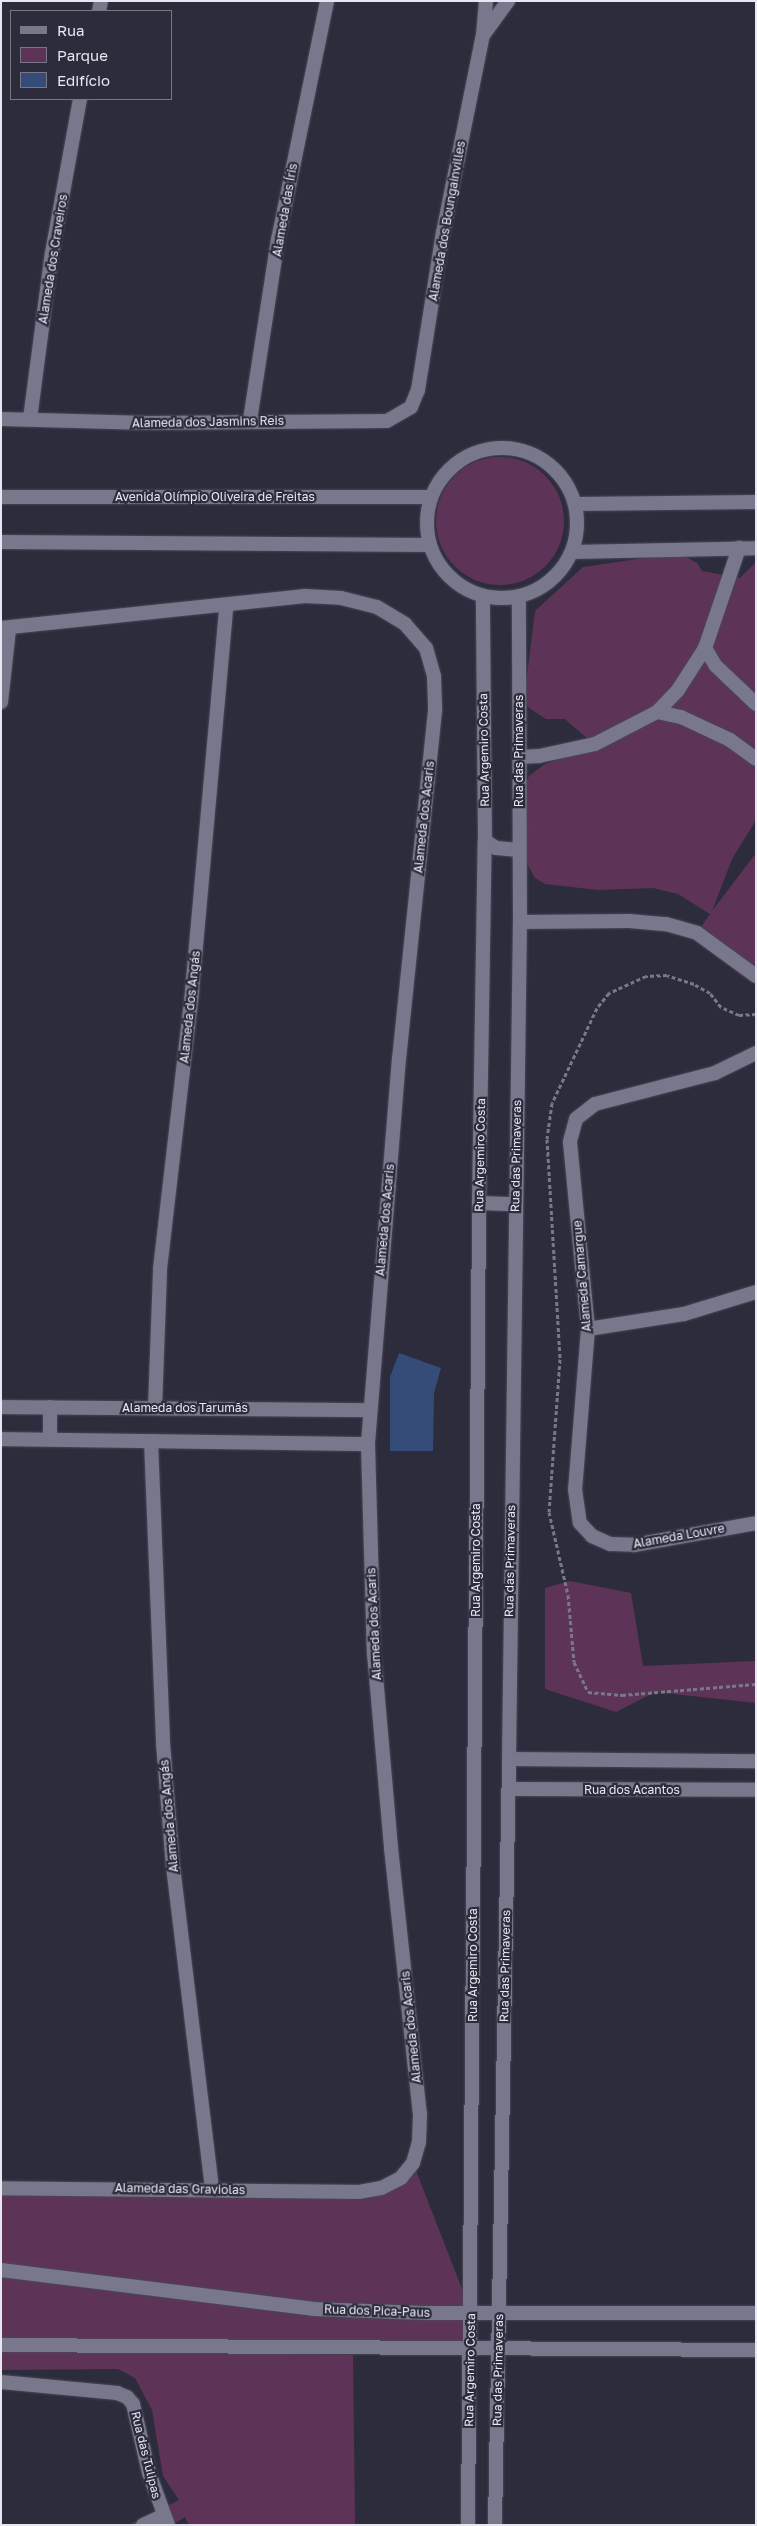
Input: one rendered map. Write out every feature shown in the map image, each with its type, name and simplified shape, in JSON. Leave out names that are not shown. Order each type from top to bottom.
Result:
[{"type":"street","name":"Alameda das Íris","points":[[250,420],[278,240],[327,1]]},
{"type":"street","name":"Alameda dos Boungainvilles","points":[[411,407],[418,390],[443,233],[483,35],[486,1]]},
{"type":"street","name":"Alameda dos Boungainvilles","points":[[483,35],[508,1]]},
{"type":"street","name":"Alameda dos Craveiros","points":[[30,420],[52,253],[80,100]]},
{"type":"street","name":"Alameda dos Jasmins Reis","points":[[1,419],[148,423],[250,420],[387,421],[411,407]]},
{"type":"street","points":[[502,446],[520,448],[545,460],[565,479],[576,504],[578,528],[572,552],[554,577],[542,587],[519,596],[484,596],[460,586],[440,568],[429,545],[426,512],[430,497],[451,466],[484,448],[502,446]]},
{"type":"street","name":"Avenida Olímpio Oliveira de Freitas","points":[[1,497],[430,497]]},
{"type":"street","points":[[576,504],[756,502]]},
{"type":"street","points":[[1,542],[429,545]]},
{"type":"street","points":[[519,757],[539,756],[595,744],[657,712],[678,690],[706,648],[739,548]]},
{"type":"street","points":[[572,552],[756,548]]},
{"type":"street","name":"Alameda dos Acaris","points":[[5,629],[305,596],[341,598],[377,607],[410,630],[426,648],[434,676],[435,711],[399,1058],[368,1410],[374,1653],[390,1848],[420,2114],[419,2142],[413,2163],[401,2178],[381,2188],[359,2192]]},
{"type":"street","name":"Rua Argemiro Costa","points":[[468,2525],[471,2349],[479,1203],[485,841],[484,596]]},
{"type":"street","name":"Rua das Primaveras","points":[[495,2525],[510,1759],[515,1204],[520,922],[519,596]]},
{"type":"street","name":"Alameda dos Angás","points":[[155,1408],[160,1269],[192,992],[226,606]]},
{"type":"street","points":[[1,702],[5,629]]},
{"type":"street","points":[[706,648],[716,666],[756,704]]},
{"type":"street","points":[[657,712],[681,716],[730,740],[756,759]]},
{"type":"street","points":[[485,841],[496,848],[519,850]]},
{"type":"street","points":[[520,922],[629,921],[666,924],[697,933],[756,976]]},
{"type":"street","name":"Alameda Camargue","points":[[580,1523],[575,1489],[588,1329],[570,1142],[576,1118],[595,1104],[715,1073],[756,1053]]},
{"type":"street","points":[[479,1203],[515,1204]]},
{"type":"street","points":[[588,1329],[684,1314],[756,1292]]},
{"type":"street","name":"Alameda dos Tarumãs","points":[[1,1407],[368,1410]]},
{"type":"street","points":[[50,1407],[50,1439]]},
{"type":"street","points":[[1,1439],[368,1444]]},
{"type":"street","name":"Alameda dos Angás","points":[[150,1441],[163,1743],[173,1866],[212,2189]]},
{"type":"street","name":"Alameda Louvre","points":[[580,1523],[592,1536],[610,1544],[634,1545],[756,1523]]},
{"type":"street","points":[[510,1759],[756,1762]]},
{"type":"street","name":"Rua dos Acantos","points":[[509,1789],[756,1790]]},
{"type":"street","name":"Alameda das Graviolas","points":[[1,2188],[359,2192]]},
{"type":"street","name":"Rua dos Pica-Paus","points":[[1,2270],[313,2309],[471,2312],[756,2313]]},
{"type":"street","points":[[1,2345],[499,2350],[756,2350]]},
{"type":"street","name":"Rua das Tulipas","points":[[1,2382],[117,2393],[133,2404],[165,2520]]},
{"type":"street","points":[[144,2525],[165,2520]]},
{"type":"green space","points":[[500,457],[513,458],[525,462],[545,476],[559,496],[563,508],[563,534],[559,546],[545,566],[525,580],[513,584],[500,585],[487,584],[475,580],[455,566],[441,546],[437,534],[436,521],[437,508],[441,496],[455,476],[475,462],[487,458]]},
{"type":"green space","points":[[679,553],[697,563],[702,571],[740,578],[756,562],[756,820],[732,859],[712,911],[756,853],[756,976],[697,933],[710,914],[678,894],[653,888],[598,890],[545,884],[535,878],[524,858],[526,783],[529,776],[545,764],[597,747],[565,719],[546,719],[529,708],[524,700],[535,611],[583,567]]},
{"type":"green space","points":[[570,1581],[631,1593],[643,1666],[756,1661],[756,1703],[655,1692],[616,1712],[545,1689],[545,1588]]},
{"type":"green space","points":[[413,2163],[471,2312],[471,2349],[1,2345],[1,2188],[381,2188]]},
{"type":"green space","points":[[1,2350],[353,2355],[355,2525],[189,2525],[185,2517],[172,2525],[129,2525],[179,2500],[163,2476],[152,2410],[135,2378],[118,2369],[1,2370]]},
{"type":"building","points":[[399,1353],[441,1368],[434,1393],[433,1451],[390,1451],[390,1377]]}]
